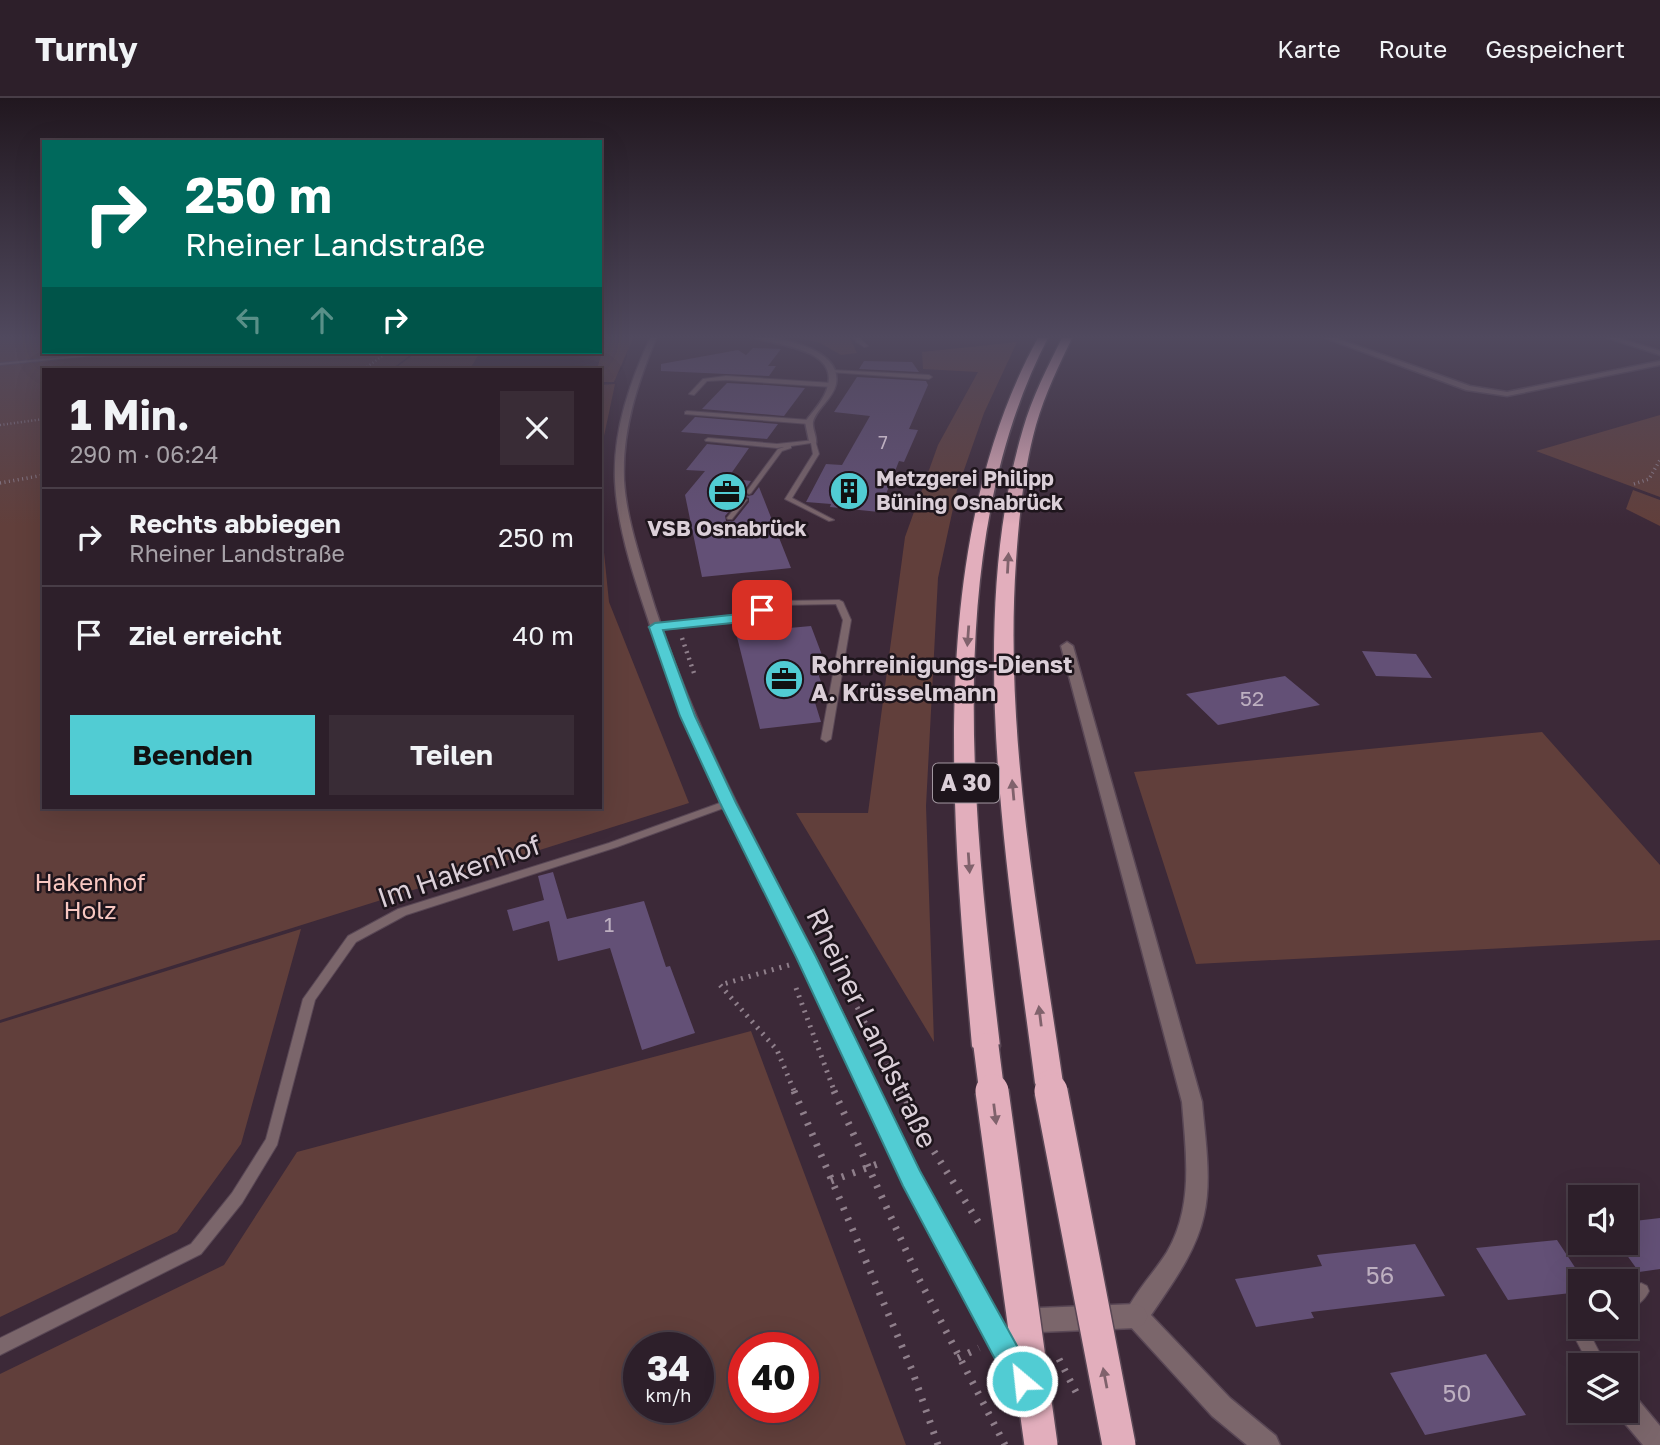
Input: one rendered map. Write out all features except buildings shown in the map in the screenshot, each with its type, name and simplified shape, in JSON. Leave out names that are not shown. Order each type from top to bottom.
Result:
[{"type":"highway","name":"A 30","points":[[1014,399],[986,482],[970,606],[964,691],[966,805],[986,1046],[1041,1445]]},
{"type":"highway","name":"A 30","points":[[1039,399],[1027,438],[1010,531],[1005,610],[1012,788],[1049,1083],[1119,1445]]},
{"type":"street","name":"Rheiner Landstraße","points":[[629,399],[622,434],[622,501],[655,627],[688,716],[911,1178],[1055,1445]]},
{"type":"street","points":[[813,441],[809,422],[823,399]]},
{"type":"street","points":[[655,627],[742,618],[782,603]]},
{"type":"street","points":[[1067,646],[1192,1102],[1195,1165],[1193,1216],[1171,1266],[1136,1316]]},
{"type":"street","points":[[999,1339],[1038,1320],[1136,1316],[1221,1407],[1266,1445]]},
{"type":"street","points":[[1638,1419],[1660,1445]]},
{"type":"lane","points":[[687,413],[809,422]]},
{"type":"lane","points":[[708,440],[777,446],[813,441]]},
{"type":"lane","points":[[749,492],[780,450],[813,441]]},
{"type":"lane","points":[[813,441],[816,454],[788,499],[831,520]]},
{"type":"lane","points":[[730,518],[744,500]]},
{"type":"lane","points":[[782,603],[839,602],[847,620],[826,738]]},
{"type":"lane","name":"Im Hakenhof","points":[[0,1348],[196,1249],[237,1198],[272,1142],[309,999],[352,939],[402,912],[613,845],[728,803]]},
{"type":"lane","points":[[1638,1294],[1642,1291]]},
{"type":"path","points":[[0,425],[42,419]]},
{"type":"path","points":[[1634,484],[1649,479],[1660,460]]},
{"type":"path","points":[[0,483],[42,475]]},
{"type":"path","points":[[676,624],[696,679]]},
{"type":"path","points":[[783,953],[822,1065],[900,1244],[1004,1445]]},
{"type":"path","points":[[789,965],[720,985],[777,1049],[912,1370],[938,1445]]},
{"type":"path","points":[[841,978],[930,1145]]},
{"type":"path","points":[[831,1181],[867,1168]]},
{"type":"path","points":[[1038,1320],[1086,1411]]},
{"type":"green space","name":"Hakenhof Holz","points":[[0,399],[42,399],[42,809],[602,809],[602,533],[609,602],[689,803],[0,1020]]},
{"type":"green space","points":[[602,399],[612,399],[602,446]]},
{"type":"green space","points":[[963,399],[991,399],[957,490],[938,578],[926,806],[934,1042],[796,813],[868,813],[905,537],[938,445]]},
{"type":"green space","points":[[1660,415],[1660,497],[1536,451]]},
{"type":"green space","points":[[1633,490],[1660,500],[1660,526],[1626,509]]},
{"type":"green space","points":[[1542,732],[1660,865],[1660,940],[1196,964],[1134,772]]},
{"type":"green space","points":[[301,929],[241,1144],[177,1232],[0,1317],[0,1023]]},
{"type":"green space","points":[[751,1031],[906,1445],[0,1445],[0,1374],[224,1265],[297,1152]]},
{"type":"place","name":"Metzgerei Philipp Büning Osnabrück","points":[[849,491]]},
{"type":"place","name":"VSB Osnabrück","points":[[727,492]]},
{"type":"place","name":"Rohrreinigungs-Dienst A. Krüsselmann","points":[[784,679]]},
{"type":"route","points":[[762,610],[742,618],[655,627],[688,716],[728,803],[806,957],[911,1178],[1022,1381]]}]
